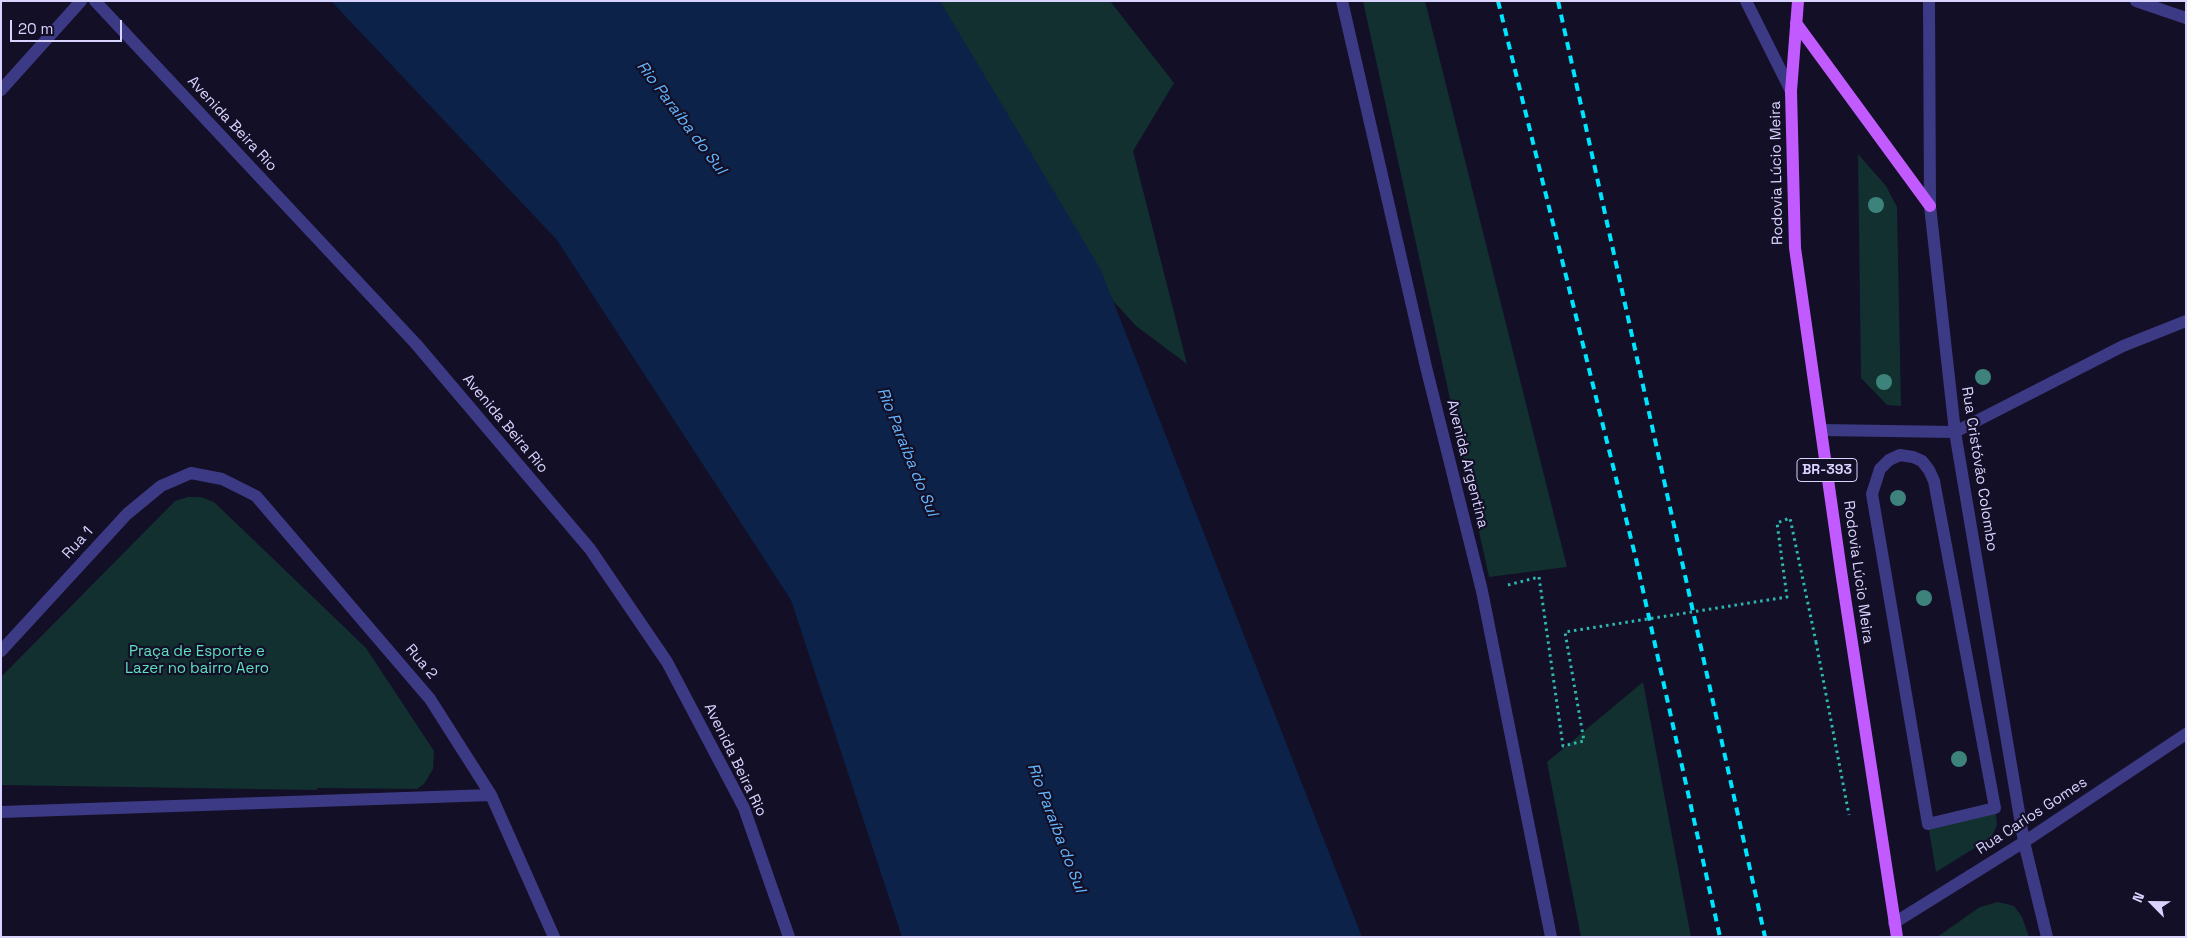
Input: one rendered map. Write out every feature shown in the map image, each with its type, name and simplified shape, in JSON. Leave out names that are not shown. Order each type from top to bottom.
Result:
[{"type":"main road","name":"Rodovia Lúcio Meira","points":[[1798,1],[1792,91],[1795,248],[1897,937]]},
{"type":"main road","points":[[1796,23],[1930,206]]},
{"type":"street","points":[[1,90],[81,1]]},
{"type":"street","name":"Avenida Beira Rio","points":[[95,1],[416,344],[590,548],[667,662],[744,808],[788,937]]},
{"type":"street","name":"Avenida Argentina","points":[[1342,1],[1426,367],[1482,591],[1551,937]]},
{"type":"street","points":[[1746,1],[1792,91]]},
{"type":"street","name":"Rua Cristóvão Colombo","points":[[1929,1],[1930,206],[1956,432],[2024,842],[2047,937]]},
{"type":"street","points":[[2136,1],[2186,18]]},
{"type":"street","points":[[1821,430],[1956,432],[2123,346],[2186,321]]},
{"type":"street","points":[[1900,455],[1922,461],[1934,481],[1995,808],[1928,824],[1872,494],[1880,469],[1889,460],[1900,455]]},
{"type":"street","name":"Rua 1","points":[[1,651],[127,514],[161,486],[191,473]]},
{"type":"street","name":"Rua 2","points":[[191,473],[222,479],[256,496],[430,699],[491,795],[554,937]]},
{"type":"street","name":"Rua Carlos Gomes","points":[[1894,922],[2024,842],[2186,734]]},
{"type":"street","points":[[1,812],[491,795]]},
{"type":"path","points":[[1482,591],[1539,577],[1563,746],[1584,741],[1565,632],[1787,597],[1777,523],[1790,518],[1816,642]]},
{"type":"green space","points":[[840,1],[1110,1],[1174,83],[1133,151],[1187,364],[1136,326]]},
{"type":"green space","points":[[1363,1],[1425,1],[1567,567],[1489,577]]},
{"type":"green space","points":[[1858,154],[1886,186],[1897,207],[1901,406],[1887,405],[1861,378]]},
{"type":"green space","name":"Praça de Esporte e Lazer no bairro Aero","points":[[188,497],[201,497],[214,502],[366,648],[434,751],[433,769],[424,784],[417,789],[317,788],[317,790],[1,785],[1,677],[175,501]]},
{"type":"green space","points":[[1643,682],[1691,937],[1581,937],[1547,762]]},
{"type":"green space","points":[[1995,808],[1997,825],[1991,838],[1936,872],[1928,824]]},
{"type":"green space","points":[[1998,902],[2014,906],[2022,917],[2029,937],[1937,937],[1980,907]]},
{"type":"water","name":"Rio Paraíba do Sul","points":[[331,1],[940,1],[1101,270],[1362,937],[902,937],[791,600],[557,240]]},
{"type":"railway","points":[[1498,1],[1636,559],[1720,937]]},
{"type":"railway","points":[[1558,1],[1765,937]]}]
